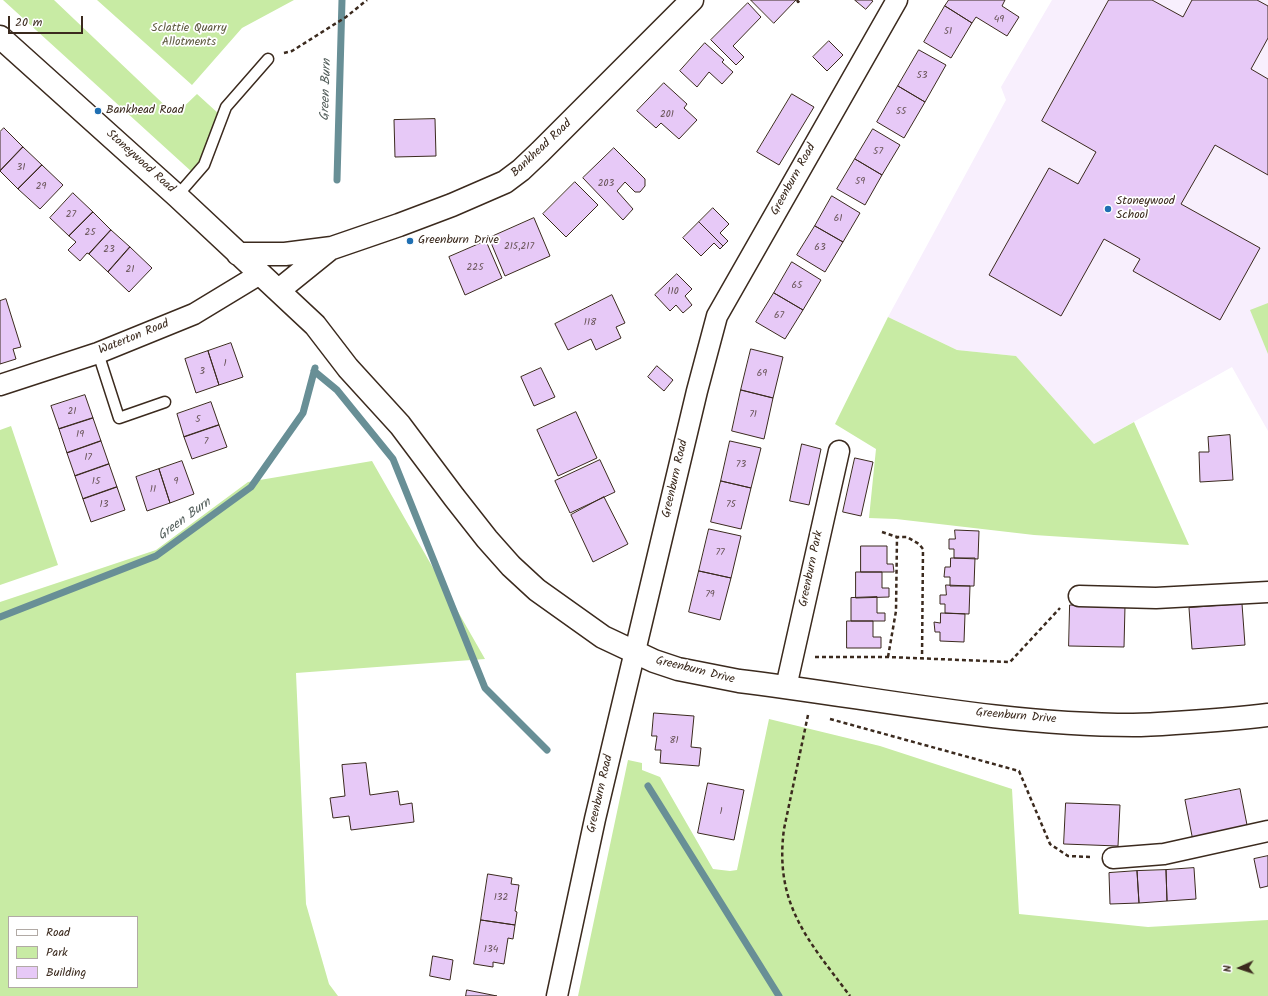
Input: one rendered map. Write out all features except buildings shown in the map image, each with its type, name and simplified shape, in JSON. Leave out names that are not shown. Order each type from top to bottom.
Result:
[{"type":"street","name":"Bankhead Road","points":[[238,254],[285,254],[332,248],[445,208],[505,182],[521,170],[540,152],[692,0]]},
{"type":"street","name":"Greenburn Road","points":[[557,996],[595,819],[697,391],[717,316],[897,0]]},
{"type":"street","name":"Stoneywood Road","points":[[0,37],[177,196],[260,274]]},
{"type":"street","name":"Bankhead Road","points":[[279,290],[332,248]]},
{"type":"street","name":"Greenburn Drive","points":[[260,274],[315,325],[348,368],[400,425],[487,539],[511,566],[536,590],[565,612],[603,638],[635,653],[654,661],[700,674],[739,681],[1013,718],[1078,723],[1133,725],[1233,720],[1268,715]]},
{"type":"street","name":"Waterton Road","points":[[0,385],[98,353],[194,314],[260,274]]},
{"type":"street","name":"Greenburn Park","points":[[786,687],[838,451]]},
{"type":"street","points":[[1078,596],[1156,598],[1268,592]]},
{"type":"street","points":[[1113,858],[1164,854],[1268,831]]},
{"type":"lane","points":[[177,196],[204,164],[226,107],[268,58]]},
{"type":"lane","points":[[98,353],[119,418],[165,402]]},
{"type":"path","points":[[268,58],[292,50],[346,17],[367,0]]},
{"type":"path","points":[[796,0],[798,2],[800,0]]},
{"type":"path","points":[[882,532],[897,537],[907,537],[919,544],[923,549],[922,659]]},
{"type":"path","points":[[888,657],[896,611],[897,537]]},
{"type":"path","points":[[792,657],[888,657],[1010,662],[1071,596],[1078,596]]},
{"type":"path","points":[[813,691],[784,829],[782,844],[782,868],[788,899],[794,914],[811,944],[850,996]]},
{"type":"path","points":[[827,717],[833,720],[1019,770],[1050,844],[1068,856],[1113,858]]},
{"type":"shaded area","name":"Stoneywood School","points":[[1052,0],[1268,0],[1268,431],[1232,367],[1094,444],[1016,356],[957,350],[888,317],[1006,100],[1001,87]]},
{"type":"green space","points":[[3,0],[54,0],[175,115],[197,94],[219,114],[199,163],[192,172]]},
{"type":"green space","name":"Sclattie Quarry Allotments","points":[[97,0],[294,0],[242,28],[192,85]]},
{"type":"green space","points":[[1268,303],[1268,354],[1250,310]]},
{"type":"green space","points":[[888,317],[957,350],[1016,356],[1094,444],[1134,422],[1189,545],[1034,535],[896,519],[869,518],[876,449],[835,424]]},
{"type":"green space","points":[[11,426],[58,565],[0,585],[0,430]]},
{"type":"green space","points":[[372,461],[485,659],[296,673],[306,904],[329,984],[338,996],[0,996],[0,602],[156,550],[248,482]]},
{"type":"green space","points":[[769,719],[880,746],[1012,789],[1019,914],[1148,927],[1268,920],[1268,996],[578,996],[628,760],[642,763],[642,770],[660,777],[713,869],[730,871],[737,870]]},
{"type":"waterway","name":"Green Burn","points":[[337,180],[342,0]]},
{"type":"waterway","name":"Green Burn","points":[[0,617],[156,556],[251,487],[303,413],[315,368]]},
{"type":"waterway","points":[[314,371],[337,390],[393,459],[485,688],[547,750]]},
{"type":"waterway","points":[[648,786],[779,996]]},
{"type":"place","name":"Bankhead Road","points":[[98,111]]},
{"type":"place","name":"Stoneywood School","points":[[1108,209]]},
{"type":"place","name":"Greenburn Drive","points":[[410,241]]}]
